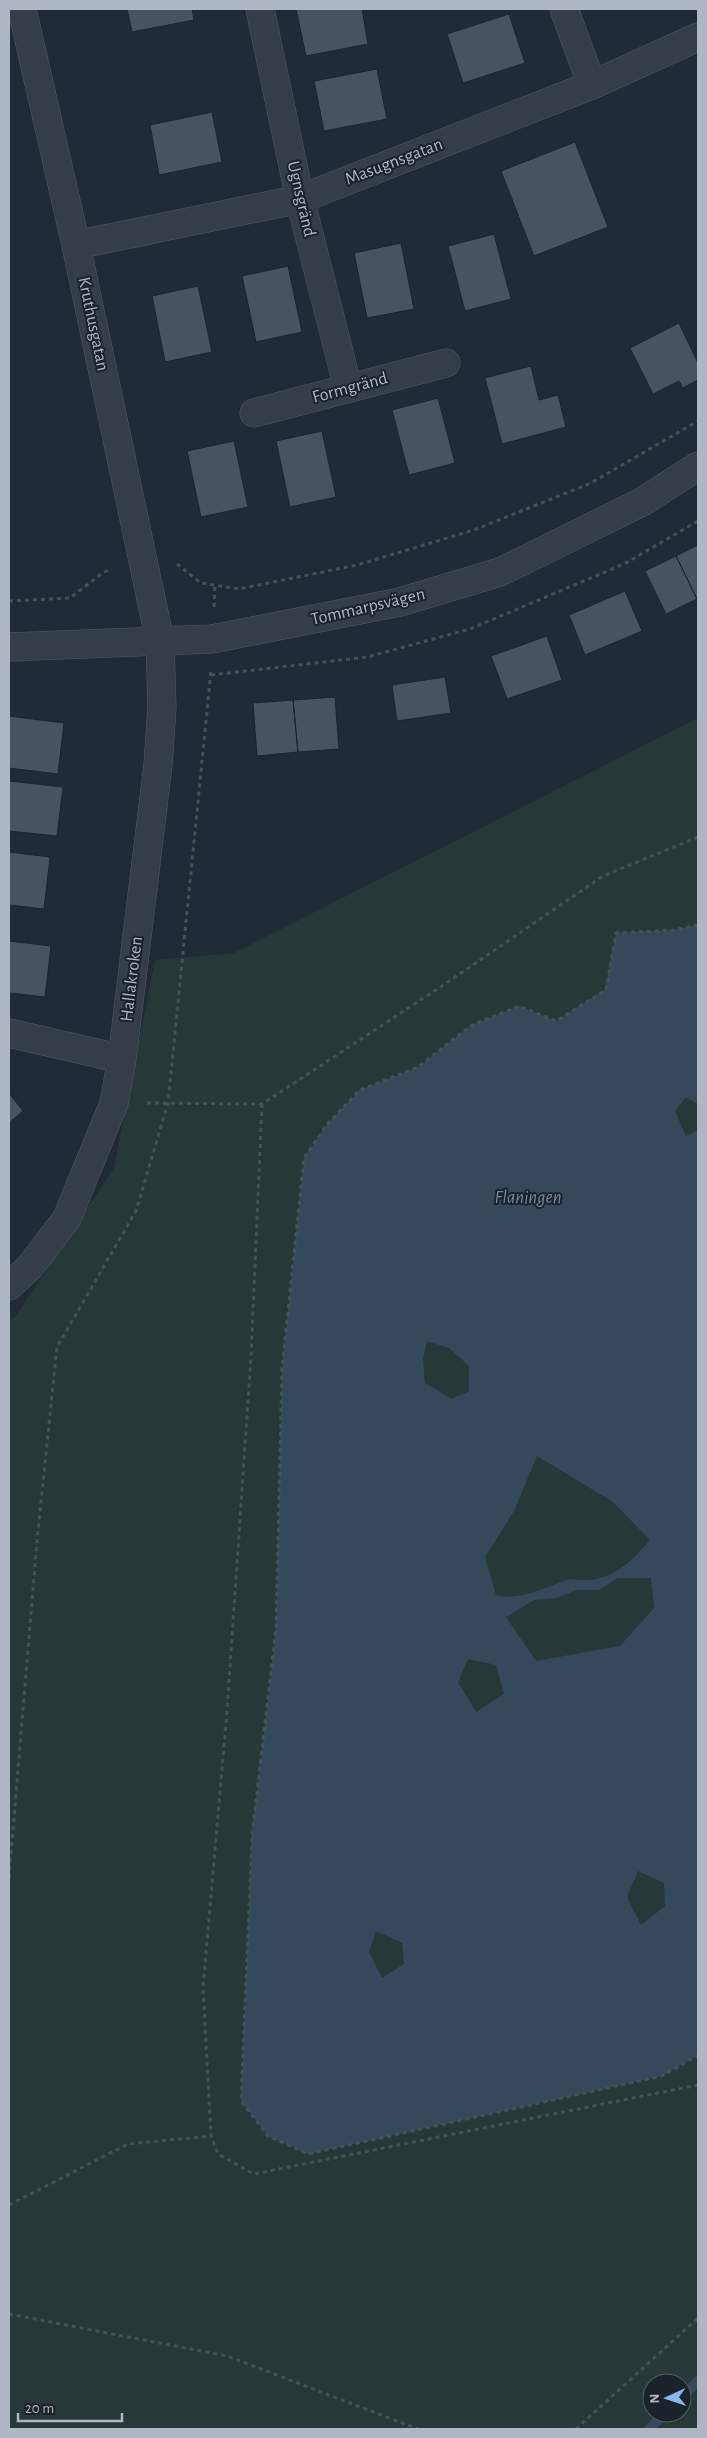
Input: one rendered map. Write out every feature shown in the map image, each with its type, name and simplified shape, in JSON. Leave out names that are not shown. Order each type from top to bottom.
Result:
[{"type":"street","name":"Kruthusgatan","points":[[22,9],[76,245],[160,641]]},
{"type":"street","name":"Ugnsgränd","points":[[260,9],[300,199],[348,388]]},
{"type":"street","points":[[564,9],[592,85]]},
{"type":"street","name":"Masugnsgatan","points":[[76,245],[300,199],[592,85],[698,37]]},
{"type":"street","name":"Formgränd","points":[[254,413],[446,363]]},
{"type":"street","name":"Tommarpsvägen","points":[[9,647],[212,639],[400,602],[500,572],[642,502],[698,466]]},
{"type":"street","name":"Hallakroken","points":[[9,1286],[29,1268],[67,1218],[114,1103],[122,1059],[158,765],[162,707],[160,641]]},
{"type":"street","points":[[9,1033],[122,1059]]},
{"type":"path","points":[[9,601],[70,598],[104,572],[143,558],[167,557],[201,583],[239,589],[348,566],[474,530],[590,483],[698,421]]},
{"type":"path","points":[[9,1878],[37,1541],[56,1348],[136,1211],[168,1103],[211,675],[215,586]]},
{"type":"path","points":[[114,1103],[262,1104],[445,984],[603,876],[698,837]]},
{"type":"path","points":[[698,925],[673,930],[616,933],[606,990],[556,1021],[519,1006],[472,1025],[418,1068],[360,1090],[328,1123],[304,1158],[282,1368],[276,1628],[252,1835],[241,2101],[268,2136],[308,2154],[662,2076],[698,2054]]},
{"type":"path","points":[[262,1104],[250,1357],[228,1711],[203,1988],[211,2136],[218,2154],[254,2174],[698,2085]]},
{"type":"path","points":[[9,2205],[128,2144],[211,2136]]},
{"type":"path","points":[[9,2314],[227,2356],[418,2429]]},
{"type":"path","points":[[576,2429],[698,2318]]},
{"type":"green space","points":[[698,718],[698,2429],[9,2429],[9,1321],[15,1317],[114,1168],[155,960],[234,953]]},
{"type":"water","name":"Flaningen","points":[[698,925],[698,1104],[686,1097],[675,1111],[686,1136],[698,1130],[698,2055],[662,2076],[308,2154],[268,2136],[241,2101],[252,1835],[276,1628],[282,1368],[304,1158],[328,1123],[360,1090],[418,1067],[472,1025],[519,1006],[556,1021],[605,990],[616,933],[673,930]],"holes":[[[427,1341],[449,1348],[469,1366],[469,1391],[452,1399],[425,1383],[423,1359]],[[537,1456],[613,1502],[650,1540],[624,1566],[609,1575],[590,1580],[567,1580],[533,1593],[515,1596],[496,1595],[485,1557],[514,1511]],[[618,1578],[651,1578],[654,1608],[620,1646],[536,1661],[506,1617],[534,1600],[557,1598],[576,1590],[599,1590]],[[468,1659],[496,1665],[504,1694],[476,1712],[458,1682]],[[638,1871],[664,1883],[665,1906],[641,1925],[627,1897]],[[376,1931],[402,1943],[404,1964],[382,1978],[369,1952]]]},
{"type":"building","points":[[127,9],[192,9],[194,20],[132,32]]},
{"type":"building","points":[[296,9],[362,9],[368,44],[306,56]]},
{"type":"building","points":[[509,14],[525,63],[463,83],[447,34]]},
{"type":"building","points":[[377,69],[387,119],[324,131],[314,81]]},
{"type":"building","points":[[212,112],[222,162],[159,175],[150,125]]},
{"type":"building","points":[[575,142],[608,227],[534,256],[501,171]]},
{"type":"building","points":[[494,234],[511,299],[465,311],[448,246]]},
{"type":"building","points":[[401,243],[414,309],[367,318],[354,253]]},
{"type":"building","points":[[288,266],[302,332],[256,342],[242,276]]},
{"type":"building","points":[[198,286],[212,352],[165,362],[152,296]]},
{"type":"building","points":[[679,323],[698,363],[698,380],[683,388],[679,381],[653,394],[630,348]]},
{"type":"building","points":[[531,366],[539,400],[558,395],[566,427],[502,444],[485,378]]},
{"type":"building","points":[[438,398],[455,463],[409,475],[392,410]]},
{"type":"building","points":[[322,431],[336,497],[290,507],[276,441]]},
{"type":"building","points":[[234,441],[248,507],[201,517],[187,451]]},
{"type":"building","points":[[698,545],[698,599],[697,599],[676,556]]},
{"type":"building","points":[[676,556],[697,599],[666,614],[645,571]]},
{"type":"building","points":[[625,591],[642,631],[585,655],[569,615]]},
{"type":"building","points":[[547,636],[562,680],[507,699],[491,656]]},
{"type":"building","points":[[445,677],[451,713],[397,721],[392,685]]},
{"type":"building","points":[[335,697],[339,749],[298,752],[293,700]]},
{"type":"building","points":[[293,700],[298,752],[257,756],[253,703]]},
{"type":"building","points":[[9,716],[64,723],[58,774],[9,768]]},
{"type":"building","points":[[9,781],[63,787],[57,836],[9,831]]},
{"type":"building","points":[[9,852],[50,857],[44,909],[9,905]]},
{"type":"building","points":[[9,941],[51,946],[45,997],[9,993]]},
{"type":"building","points":[[9,1093],[23,1111],[9,1123]]},
{"type":"waterway","points":[[692,2387],[698,2381]]},
{"type":"waterway","points":[[649,2429],[655,2423]]}]
